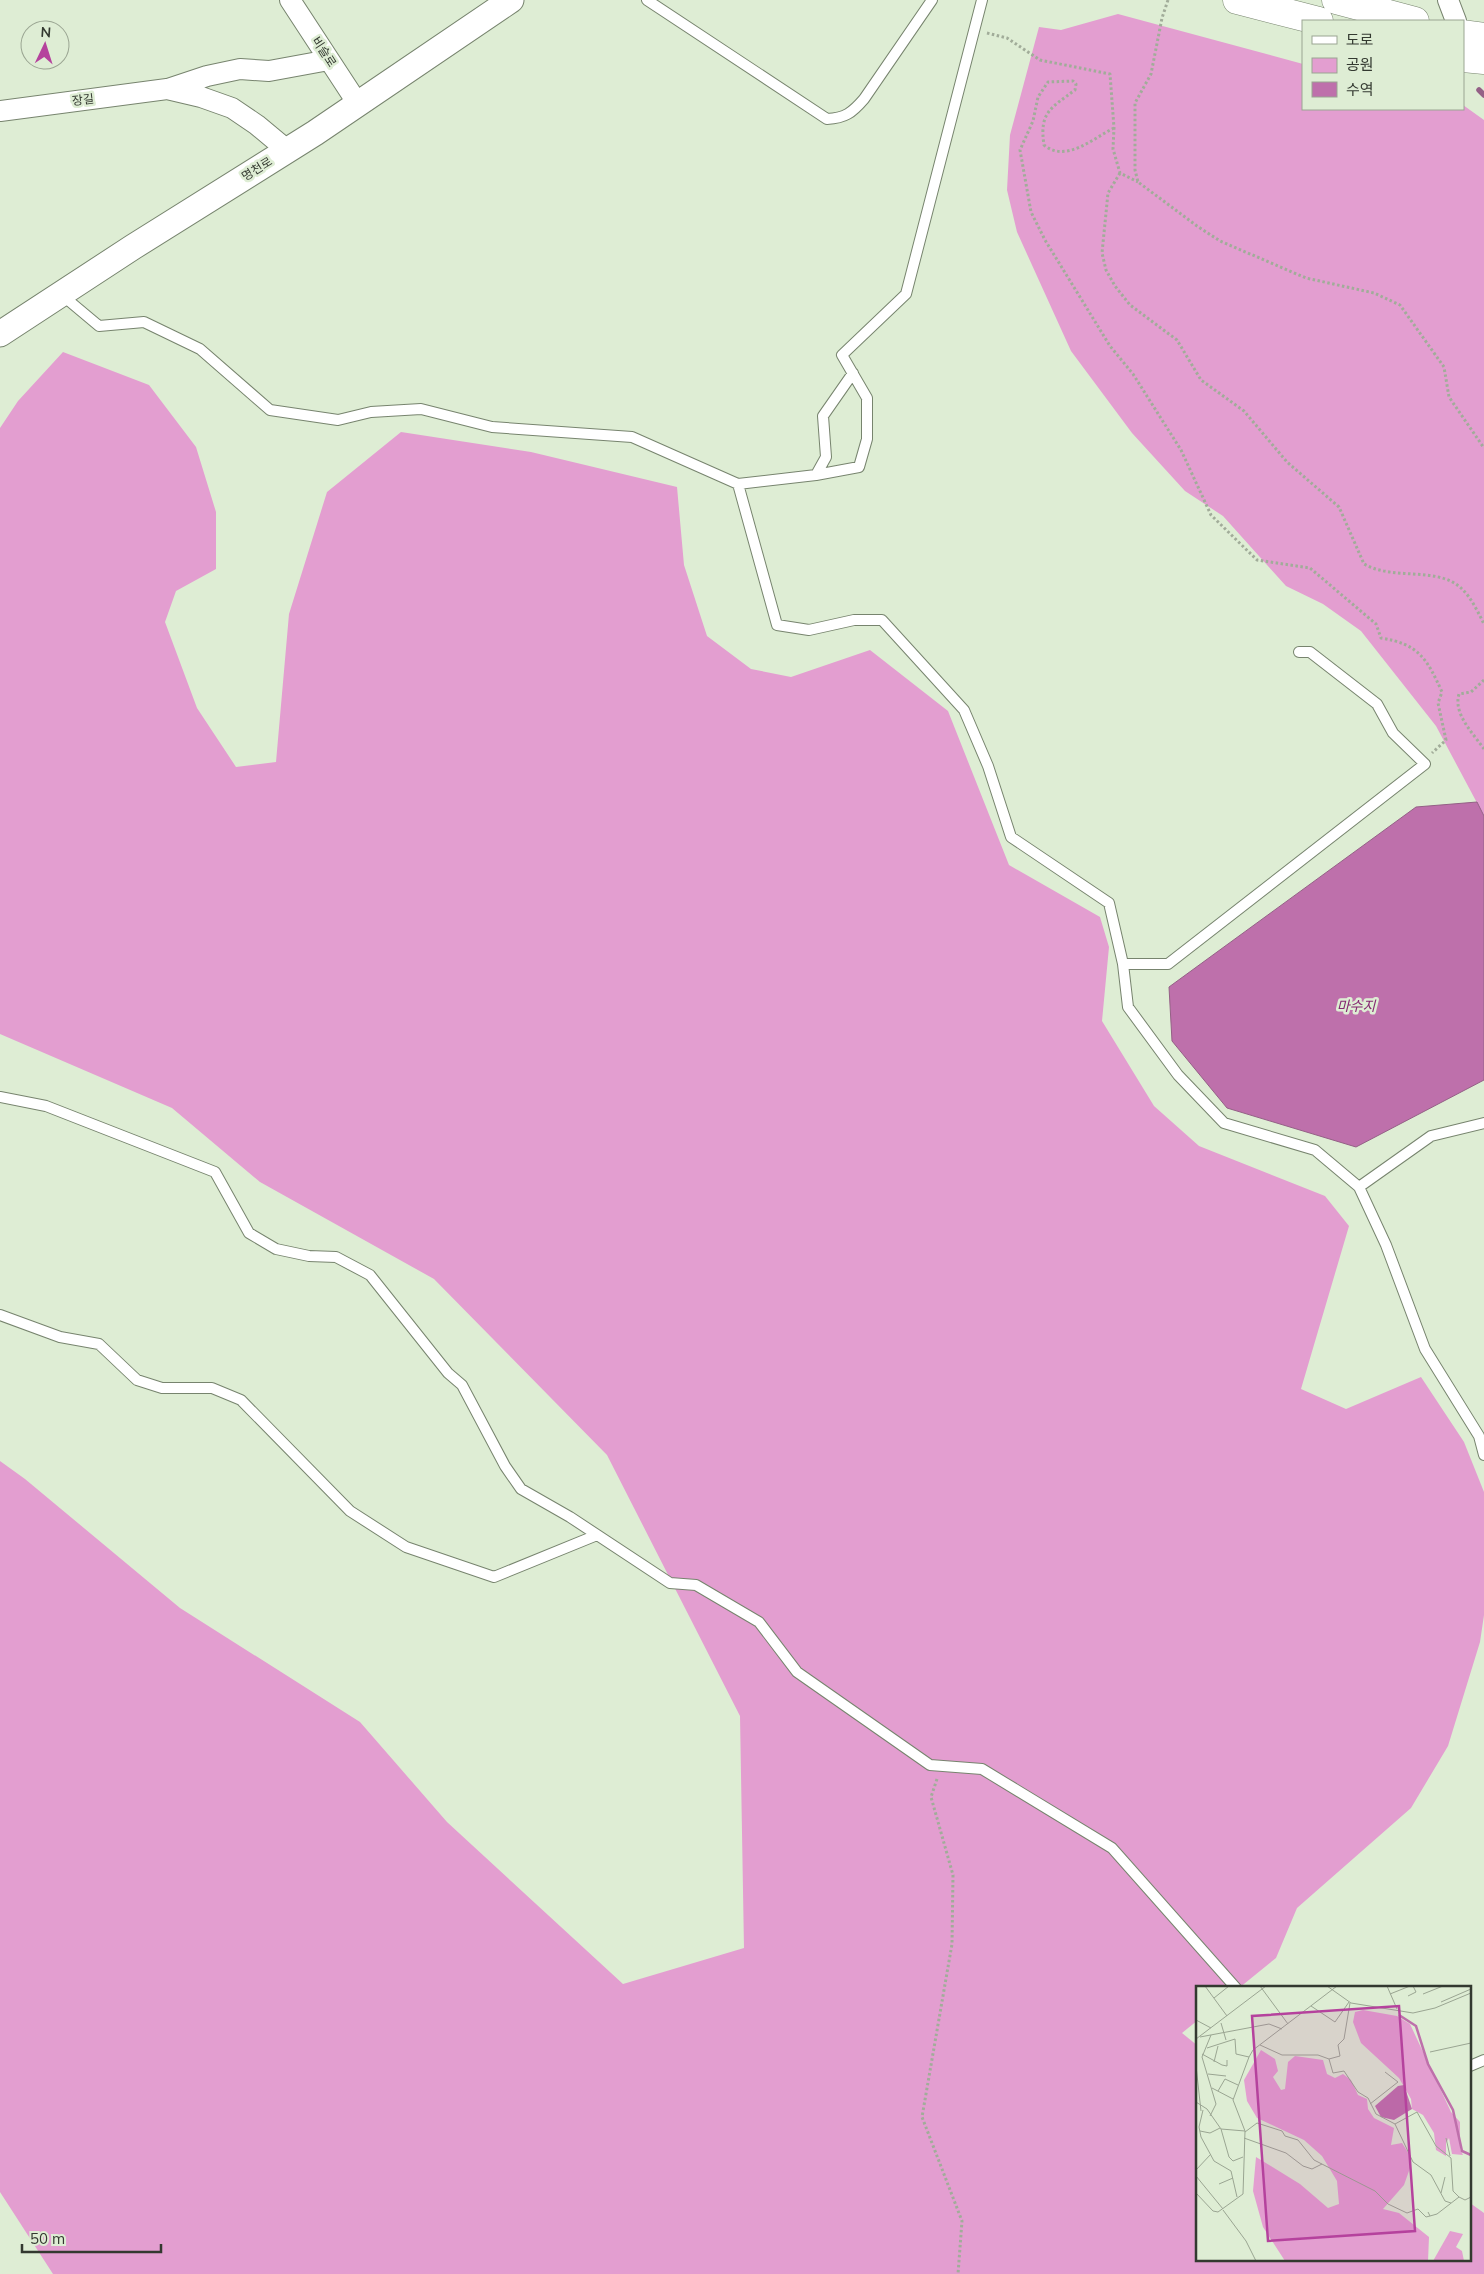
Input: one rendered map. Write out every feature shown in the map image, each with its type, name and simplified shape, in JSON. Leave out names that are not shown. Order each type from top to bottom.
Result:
[{"type":"main road","points":[[1237,0],[1315,20]]},
{"type":"main road","points":[[1336,0],[1411,20]]},
{"type":"main road","points":[[1464,34],[1484,38]]},
{"type":"main road","points":[[1464,58],[1484,60]]},
{"type":"street","name":"비슬로","points":[[290,0],[358,104]]},
{"type":"street","name":"명천로","points":[[0,334],[358,104],[511,0]]},
{"type":"street","points":[[1448,0],[1456,20]]},
{"type":"street","name":"장길","points":[[0,111],[166,89],[207,76],[240,69],[269,70],[329,60]]},
{"type":"street","name":"장길","points":[[166,89],[201,97],[232,108],[258,125],[287,150]]},
{"type":"lane","points":[[647,0],[827,119],[843,118],[864,100],[932,0]]},
{"type":"lane","points":[[61,294],[99,326],[144,322],[200,349],[270,410],[338,420],[371,412],[421,409],[492,427],[632,437],[738,484],[816,475],[858,467],[867,439],[867,398],[842,355],[906,294],[982,0]]},
{"type":"lane","points":[[816,475],[826,457],[823,416],[852,373]]},
{"type":"lane","points":[[738,484],[777,625],[809,630],[854,620],[882,620],[964,710],[988,766],[1011,837],[1110,904],[1123,964],[1128,1007],[1178,1075],[1224,1123],[1315,1150],[1359,1186],[1386,1245],[1425,1349],[1479,1436],[1484,1455]]},
{"type":"lane","points":[[1123,964],[1168,964],[1424,764],[1393,733],[1377,704],[1310,652],[1298,652]]},
{"type":"lane","points":[[0,1097],[46,1106],[215,1172],[249,1233],[276,1249],[309,1256],[336,1257],[370,1274],[448,1373],[462,1385],[505,1466],[521,1488],[597,1534],[670,1583],[696,1585],[759,1622],[796,1672],[930,1765],[982,1769],[1112,1848],[1234,1986]]},
{"type":"lane","points":[[1359,1186],[1431,1136],[1457,1128],[1484,1123]]},
{"type":"lane","points":[[0,1315],[60,1337],[99,1344],[137,1380],[162,1388],[212,1388],[241,1400],[350,1511],[406,1547],[494,1577],[597,1534]]},
{"type":"lane","points":[[1472,2065],[1484,2060]]},
{"type":"path","points":[[1138,182],[1135,170],[1135,103],[1151,74],[1162,18],[1168,0]]},
{"type":"path","points":[[976,23],[982,31],[1007,38],[1040,60],[1110,74],[1114,128],[1113,149],[1120,173],[1138,182],[1220,241],[1306,278],[1368,291],[1400,305],[1444,367],[1449,397],[1484,448]]},
{"type":"path","points":[[1114,128],[1077,148],[1061,153],[1051,151],[1044,145],[1041,126],[1049,111],[1075,90],[1076,84],[1073,80],[1048,82],[1038,97],[1033,120],[1020,150],[1032,212],[1045,240],[1110,346],[1133,374],[1181,450],[1211,515],[1258,560],[1310,568],[1376,624],[1381,638],[1400,641],[1423,654],[1442,692],[1438,703],[1446,740],[1426,759]]},
{"type":"path","points":[[1120,173],[1108,193],[1102,253],[1106,270],[1130,305],[1171,334],[1185,350],[1201,380],[1244,411],[1287,462],[1339,506],[1364,564],[1391,574],[1437,577],[1460,587],[1484,624]]},
{"type":"path","points":[[1484,680],[1471,692],[1459,694],[1456,703],[1458,712],[1484,749]]},
{"type":"path","points":[[942,1766],[931,1797],[953,1875],[952,1944],[922,2117],[962,2221],[958,2274]]},
{"type":"green space","points":[[1118,14],[1302,64],[1302,110],[1464,110],[1464,106],[1484,120],[1484,816],[1436,726],[1361,631],[1323,604],[1286,586],[1223,516],[1185,491],[1132,433],[1071,351],[1017,232],[1007,190],[1010,135],[1039,27],[1061,30]]},
{"type":"green space","points":[[63,352],[149,385],[196,447],[216,512],[216,569],[176,591],[165,622],[197,708],[236,767],[276,762],[289,614],[327,492],[401,432],[531,452],[677,487],[684,565],[707,636],[751,669],[791,677],[870,650],[948,711],[1009,865],[1100,917],[1109,947],[1102,1021],[1154,1106],[1199,1146],[1325,1196],[1349,1226],[1301,1389],[1346,1409],[1421,1377],[1464,1442],[1484,1492],[1484,1615],[1480,1642],[1448,1746],[1411,1808],[1297,1908],[1276,1958],[1241,1986],[1196,1986],[1196,2022],[1182,2033],[1196,2044],[1196,2262],[1472,2262],[1472,2204],[1484,2213],[1484,2274],[53,2274],[0,2192],[0,1461],[25,1479],[180,1608],[360,1722],[447,1822],[623,1984],[744,1948],[740,1716],[607,1455],[434,1279],[260,1182],[172,1108],[0,1034],[0,428],[18,401]]},
{"type":"water","name":"마수지","points":[[1477,802],[1484,816],[1484,1080],[1356,1147],[1227,1108],[1172,1041],[1169,987],[1416,807]]},
{"type":"waterway","points":[[1479,90],[1484,95]]}]
